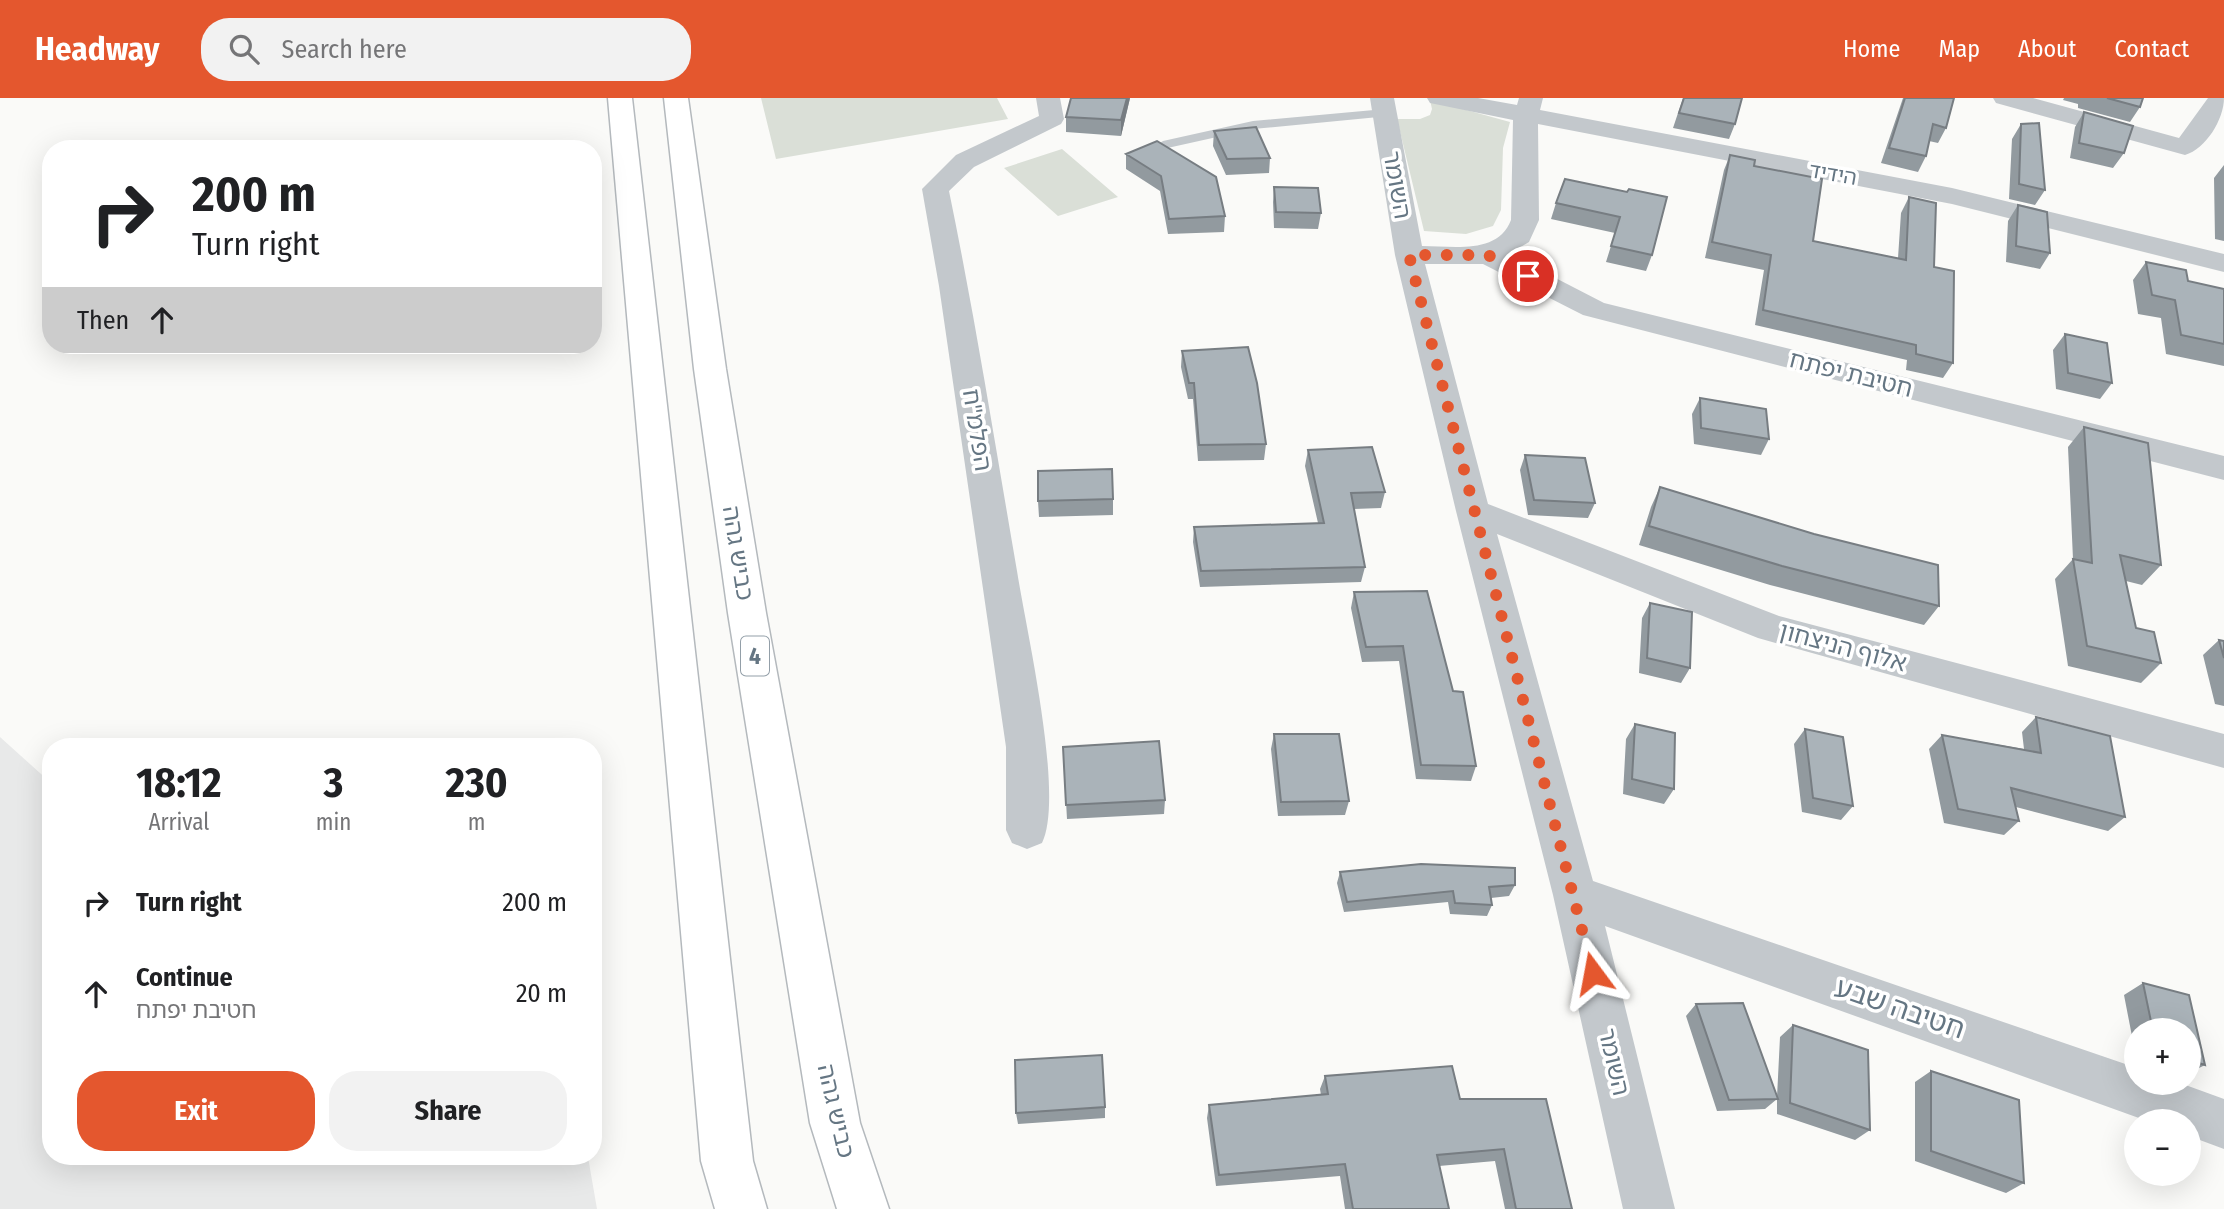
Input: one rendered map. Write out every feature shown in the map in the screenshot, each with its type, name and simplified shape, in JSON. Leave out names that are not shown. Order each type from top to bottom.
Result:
[{"type":"highway","points":[[620,98],[727,1161],[741,1209]]},
{"type":"highway","name":"כביש גהה","points":[[676,98],[710,369],[747,613],[835,1123],[863,1209]]},
{"type":"street","name":"הפלמ\"ח","points":[[1027,830],[1026,747],[956,300],[935,189],[965,161],[1052,119],[1048,98]]},
{"type":"street","name":"הידיד","points":[[1438,98],[1529,107],[1952,196],[2224,263]]},
{"type":"street","points":[[2005,98],[2185,147],[2203,126],[2220,98]]},
{"type":"street","name":"השומר","points":[[1383,106],[1409,255],[1473,511],[1575,895],[1649,1209]]},
{"type":"street","points":[[1409,255],[1488,255],[1519,236],[1525,220],[1529,107]]},
{"type":"street","name":"חטיבת יפתח","points":[[1488,255],[1594,309],[2224,468]]},
{"type":"street","name":"אלוף הניצחון","points":[[1473,511],[1771,628],[2224,751]]},
{"type":"street","name":"חטיבה שבע","points":[[1575,895],[1968,1031],[2224,1124]]},
{"type":"lane","points":[[1163,145],[1253,125],[1383,106]]},
{"type":"shaded area","points":[[761,98],[997,98],[1008,119],[776,159]]},
{"type":"shaded area","points":[[1430,100],[1510,122],[1503,148],[1501,210],[1493,226],[1466,234],[1424,231],[1397,119],[1420,119],[1430,115]]},
{"type":"shaded area","points":[[1062,149],[1118,197],[1058,216],[1004,168]]},
{"type":"shaded area","points":[[0,737],[42,775],[42,1165],[589,1165],[597,1209],[0,1209]]},
{"type":"building","points":[[1071,98],[1127,98],[1121,120],[1066,117]]},
{"type":"building","points":[[1684,98],[1742,98],[1735,124],[1679,113]]},
{"type":"building","points":[[1905,98],[1954,98],[1946,128],[1933,124],[1926,156],[1889,148]]},
{"type":"building","points":[[2107,98],[2143,98],[2140,107]]},
{"type":"building","points":[[2084,112],[2133,126],[2124,153],[2079,143]]},
{"type":"building","points":[[2039,123],[2045,190],[2019,184],[2021,124]]},
{"type":"building","points":[[1256,127],[1270,158],[1227,159],[1214,131]]},
{"type":"building","points":[[1157,141],[1216,177],[1225,216],[1169,219],[1161,176],[1126,154]]},
{"type":"building","points":[[1730,155],[1755,160],[1754,166],[1822,179],[1813,241],[1906,260],[1909,197],[1936,203],[1934,267],[1954,271],[1953,363],[1916,354],[1916,345],[1763,310],[1771,255],[1712,242]]},
{"type":"building","points":[[1565,179],[1667,197],[1652,255],[1611,246],[1620,217],[1556,203]]},
{"type":"building","points":[[1274,187],[1318,188],[1321,213],[1276,212]]},
{"type":"building","points":[[2018,205],[2047,212],[2050,253],[2016,246]]},
{"type":"building","points":[[2146,262],[2186,270],[2188,281],[2224,289],[2224,344],[2181,335],[2175,300],[2152,295]]},
{"type":"building","points":[[2065,334],[2107,343],[2112,383],[2068,373]]},
{"type":"building","points":[[1248,347],[1257,383],[1266,444],[1199,445],[1194,383],[1189,383],[1182,351]]},
{"type":"building","points":[[1700,398],[1766,409],[1769,439],[1701,428]]},
{"type":"building","points":[[2084,427],[2148,443],[2161,565],[2120,555],[2136,628],[2154,632],[2161,663],[2087,646],[2073,559],[2092,563]]},
{"type":"building","points":[[1372,447],[1385,492],[1351,493],[1365,567],[1201,571],[1194,527],[1324,523],[1308,450]]},
{"type":"building","points":[[1525,455],[1585,458],[1595,503],[1534,500]]},
{"type":"building","points":[[1112,469],[1113,499],[1038,501],[1038,471]]},
{"type":"building","points":[[1660,487],[1814,534],[1938,565],[1939,606],[1782,566],[1649,526]]},
{"type":"building","points":[[1427,591],[1453,691],[1463,692],[1476,766],[1421,765],[1403,646],[1366,647],[1354,592]]},
{"type":"building","points":[[1650,603],[1692,612],[1690,668],[1647,658]]},
{"type":"building","points":[[2219,640],[2224,641],[2224,658]]},
{"type":"building","points":[[2036,717],[2110,736],[2125,817],[2011,788],[2019,821],[1958,809],[1942,735],[2041,753]]},
{"type":"building","points":[[1635,724],[1675,733],[1674,789],[1632,779]]},
{"type":"building","points":[[1805,729],[1843,737],[1853,806],[1813,798]]},
{"type":"building","points":[[1274,734],[1339,734],[1349,801],[1281,802]]},
{"type":"building","points":[[1159,741],[1165,800],[1066,805],[1063,747]]},
{"type":"building","points":[[1421,864],[1515,868],[1515,885],[1489,887],[1492,905],[1455,903],[1453,891],[1347,902],[1340,872]]},
{"type":"building","points":[[2143,983],[2189,995],[2194,1018],[2150,1018]]},
{"type":"building","points":[[1743,1003],[1778,1099],[1729,1100],[1696,1004]]},
{"type":"building","points":[[1793,1025],[1868,1050],[1870,1130],[1790,1103]]},
{"type":"building","points":[[2201,1048],[2205,1065],[2201,1064]]},
{"type":"building","points":[[1102,1055],[1105,1107],[1016,1113],[1015,1060]]},
{"type":"building","points":[[1452,1066],[1460,1099],[1546,1099],[1572,1209],[1516,1209],[1504,1149],[1437,1155],[1449,1209],[1353,1209],[1345,1164],[1219,1175],[1209,1105],[1328,1094],[1325,1076]]},
{"type":"building","points":[[1931,1071],[2019,1100],[2024,1183],[1931,1151]]},
{"type":"route","points":[[1528,276],[1488,255],[1409,255],[1593,973]]}]
